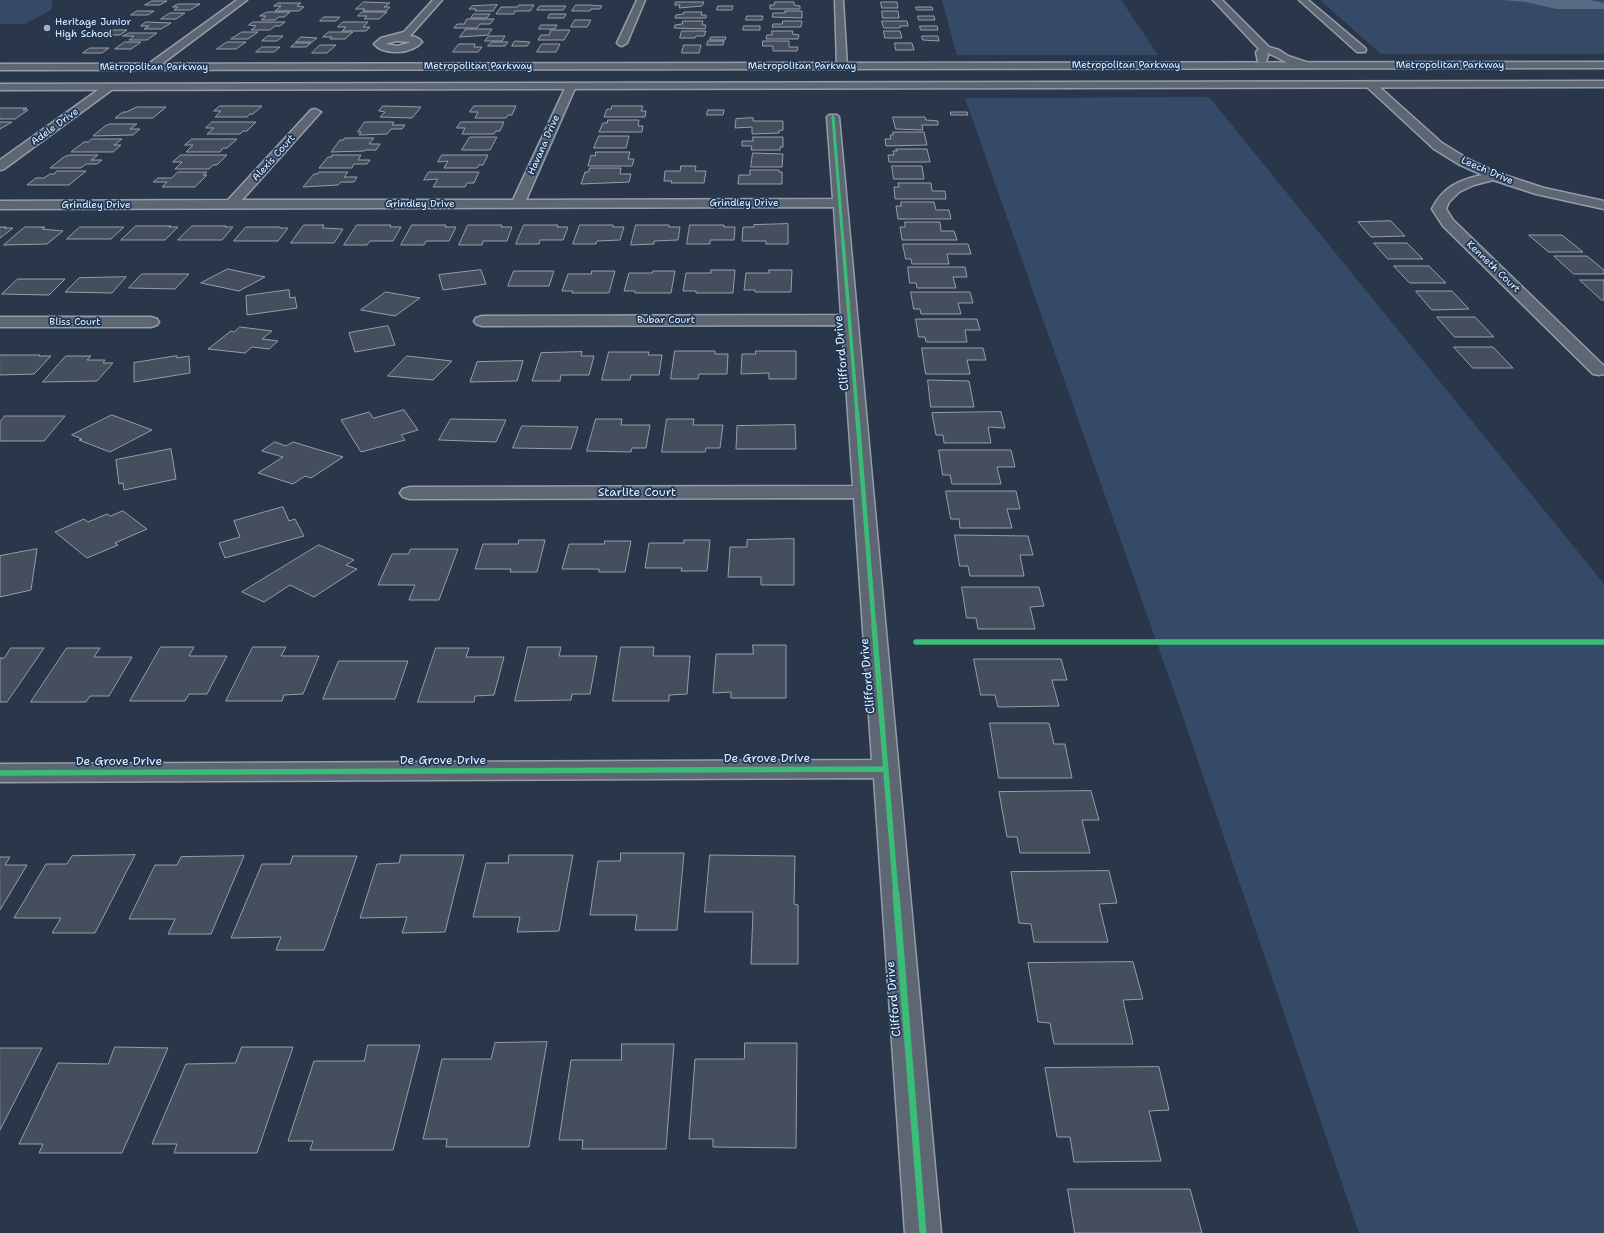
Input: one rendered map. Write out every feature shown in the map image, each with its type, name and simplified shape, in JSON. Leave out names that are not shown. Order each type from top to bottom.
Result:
[{"type":"street","points":[[151,66],[243,0]]},
{"type":"street","points":[[389,39],[380,42],[380,46],[394,48],[407,47],[416,44],[416,40],[410,36],[438,0]]},
{"type":"street","points":[[622,43],[641,0]]},
{"type":"street","points":[[839,0],[842,66]]},
{"type":"street","points":[[1217,0],[1265,49],[1275,52],[1284,58],[1305,65]]},
{"type":"street","points":[[1303,0],[1361,50]]},
{"type":"street","points":[[1256,65],[1263,58],[1261,52],[1265,49]]},
{"type":"street","name":"Metropolitan Parkway","points":[[0,67],[1604,65]]},
{"type":"street","points":[[583,86],[602,80],[611,75],[611,72],[604,66]]},
{"type":"street","points":[[772,86],[762,77],[769,70],[782,66]]},
{"type":"street","name":"Metropolitan Parkway","points":[[0,87],[1604,84]]},
{"type":"street","name":"Leech Drive","points":[[1371,85],[1448,153],[1464,162],[1494,176],[1541,191],[1604,205]]},
{"type":"street","name":"Havana Drive","points":[[518,204],[571,86]]},
{"type":"street","name":"Adele Drive","points":[[0,166],[109,87]]},
{"type":"street","name":"Alexis Court","points":[[232,204],[315,112]]},
{"type":"street","name":"Clifford Drive","points":[[833,117],[923,1233]]},
{"type":"street","name":"Kenneth Court","points":[[1494,176],[1473,181],[1453,190],[1445,196],[1439,209],[1442,215],[1448,224],[1599,370]]},
{"type":"street","name":"Grindley Drive","points":[[0,205],[839,203]]},
{"type":"street","name":"Bubar Court","points":[[482,321],[850,320]]},
{"type":"street","name":"Bliss Court","points":[[0,322],[151,322]]},
{"type":"street","name":"Starlite Court","points":[[410,493],[863,492]]},
{"type":"street","name":"De Grove Drive","points":[[0,773],[886,769]]},
{"type":"shaded area","points":[[0,0],[53,1],[51,10],[25,24],[0,24]]},
{"type":"shaded area","points":[[942,0],[1121,0],[1158,55],[957,55]]},
{"type":"shaded area","points":[[1320,0],[1604,0],[1604,54],[1381,54]]},
{"type":"shaded area","points":[[1501,0],[1590,0],[1604,3],[1604,9],[1556,9],[1526,2]]},
{"type":"shaded area","points":[[1209,97],[1604,584],[1604,1233],[1359,1233],[1182,714],[965,98]]},
{"type":"building","points":[[152,1],[167,1],[160,5],[145,5]]},
{"type":"building","points":[[364,2],[390,3],[384,7],[390,7],[386,11],[363,11],[365,9],[356,9]]},
{"type":"building","points":[[676,2],[704,2],[702,6],[679,8],[680,5],[675,5]]},
{"type":"building","points":[[775,2],[794,2],[794,5],[800,6],[800,9],[770,9],[770,5],[774,5]]},
{"type":"building","points":[[881,2],[897,2],[898,8],[882,8]]},
{"type":"building","points":[[278,3],[301,3],[297,6],[304,7],[299,11],[275,11],[281,6],[274,6]]},
{"type":"building","points":[[178,4],[200,4],[190,10],[174,10],[178,7],[173,7]]},
{"type":"building","points":[[497,5],[493,11],[475,11],[476,9],[469,9],[472,6]]},
{"type":"building","points":[[519,5],[534,5],[530,11],[515,11],[514,14],[496,14],[501,7],[517,7]]},
{"type":"building","points":[[576,5],[602,6],[600,9],[591,9],[590,11],[572,11]]},
{"type":"building","points":[[540,6],[566,6],[563,10],[537,10]]},
{"type":"building","points":[[718,6],[733,6],[732,10],[717,10]]},
{"type":"building","points":[[916,7],[932,7],[933,10],[917,10]]},
{"type":"building","points":[[137,11],[154,11],[148,15],[131,15]]},
{"type":"building","points":[[785,11],[802,11],[802,18],[772,17],[773,13],[785,13]]},
{"type":"building","points":[[882,11],[898,11],[899,18],[883,18]]},
{"type":"building","points":[[267,12],[290,12],[284,17],[279,17],[275,20],[261,20],[266,16],[260,16]]},
{"type":"building","points":[[362,12],[387,12],[379,19],[364,19],[367,16],[358,16]]},
{"type":"building","points":[[684,12],[702,12],[701,15],[706,15],[706,18],[675,18],[676,15],[683,14]]},
{"type":"building","points":[[170,13],[185,13],[176,19],[161,19]]},
{"type":"building","points":[[474,14],[490,14],[487,18],[471,18]]},
{"type":"building","points":[[550,14],[566,14],[564,18],[548,18]]},
{"type":"building","points":[[747,16],[763,16],[762,20],[746,20]]},
{"type":"building","points":[[918,16],[934,16],[935,20],[919,20]]},
{"type":"building","points":[[324,17],[340,17],[336,21],[320,21]]},
{"type":"building","points":[[467,19],[494,19],[490,24],[480,24],[477,28],[454,28],[457,24],[464,24]]},
{"type":"building","points":[[115,20],[132,20],[125,24],[108,24]]},
{"type":"building","points":[[575,20],[591,20],[587,27],[571,27]]},
{"type":"building","points":[[683,21],[703,21],[702,25],[706,25],[705,29],[674,28],[675,25],[682,24]]},
{"type":"building","points":[[783,21],[802,21],[801,27],[772,27],[773,24],[782,24]]},
{"type":"building","points":[[882,21],[907,21],[908,26],[900,26],[900,28],[884,28]]},
{"type":"building","points":[[146,22],[171,23],[161,29],[144,29],[149,26],[141,26]]},
{"type":"building","points":[[253,22],[285,22],[270,30],[251,30],[256,26],[249,25]]},
{"type":"building","points":[[343,22],[368,22],[363,27],[370,27],[366,31],[342,31],[346,27],[338,27]]},
{"type":"building","points":[[541,25],[557,25],[555,29],[539,29]]},
{"type":"building","points":[[744,26],[760,26],[760,30],[743,30]]},
{"type":"building","points":[[920,26],[937,26],[938,30],[921,30]]},
{"type":"building","points":[[466,29],[492,29],[488,35],[460,37]]},
{"type":"building","points":[[109,30],[127,30],[120,35],[103,35]]},
{"type":"building","points":[[551,30],[570,30],[564,40],[538,40],[541,35],[549,35]]},
{"type":"building","points":[[682,31],[706,31],[704,36],[696,36],[695,38],[680,38]]},
{"type":"building","points":[[772,31],[793,31],[792,34],[799,35],[798,39],[766,39],[767,35],[772,35]]},
{"type":"building","points":[[884,31],[900,31],[902,38],[885,38]]},
{"type":"building","points":[[242,32],[258,32],[248,39],[231,39]]},
{"type":"building","points":[[329,32],[353,32],[345,39],[330,39],[332,37],[323,37]]},
{"type":"building","points":[[129,33],[157,33],[147,40],[129,40],[134,36],[123,36]]},
{"type":"building","points":[[268,36],[283,36],[277,41],[262,41]]},
{"type":"building","points":[[489,36],[505,36],[502,41],[485,41]]},
{"type":"building","points":[[922,36],[938,36],[939,41],[923,40]]},
{"type":"building","points":[[301,37],[317,38],[312,42],[296,42]]},
{"type":"building","points":[[711,37],[726,37],[725,40],[710,40]]},
{"type":"building","points":[[515,41],[530,42],[527,46],[512,46]]},
{"type":"building","points":[[708,41],[724,41],[723,45],[707,45]]},
{"type":"building","points":[[763,41],[789,41],[789,47],[798,47],[797,51],[773,51],[773,46],[763,46]]},
{"type":"building","points":[[125,42],[141,42],[131,49],[115,49]]},
{"type":"building","points":[[227,42],[246,42],[236,49],[217,49]]},
{"type":"building","points":[[492,42],[508,42],[505,46],[488,46]]},
{"type":"building","points":[[296,43],[311,43],[306,47],[291,47]]},
{"type":"building","points":[[895,43],[912,43],[914,50],[896,50]]},
{"type":"building","points":[[459,44],[475,44],[474,47],[482,47],[478,52],[453,52]]},
{"type":"building","points":[[542,44],[560,44],[556,52],[537,52]]},
{"type":"building","points":[[320,45],[336,45],[327,53],[312,53]]},
{"type":"building","points":[[684,45],[701,45],[699,53],[682,53]]},
{"type":"building","points":[[262,47],[280,47],[274,52],[256,52]]},
{"type":"building","points":[[90,48],[109,48],[102,53],[83,53]]},
{"type":"building","points":[[220,106],[262,106],[247,117],[215,117],[221,111],[214,111]]},
{"type":"building","points":[[383,106],[421,107],[412,118],[380,117],[385,112],[379,111]]},
{"type":"building","points":[[474,106],[516,106],[512,115],[508,115],[506,118],[475,118],[478,112],[470,112]]},
{"type":"building","points":[[612,106],[643,106],[641,111],[646,111],[645,117],[604,117],[607,109],[611,109]]},
{"type":"building","points":[[137,107],[166,107],[153,118],[115,118],[123,112]]},
{"type":"building","points":[[0,108],[27,108],[23,110],[28,110],[15,119],[0,119]]},
{"type":"building","points":[[708,110],[724,110],[723,115],[707,115]]},
{"type":"building","points":[[951,112],[967,112],[968,115],[951,115]]},
{"type":"building","points":[[893,117],[925,117],[926,120],[938,121],[938,125],[922,125],[923,130],[896,129]]},
{"type":"building","points":[[753,118],[753,121],[783,121],[783,130],[779,131],[779,133],[752,134],[752,127],[735,128],[736,119]]},
{"type":"building","points":[[608,120],[639,120],[638,126],[643,126],[642,132],[599,132],[603,123],[607,123]]},
{"type":"building","points":[[0,122],[12,122],[0,129]]},
{"type":"building","points":[[212,122],[256,122],[247,131],[243,131],[240,134],[207,134],[214,128],[206,128]]},
{"type":"building","points":[[365,122],[394,122],[392,125],[405,125],[402,129],[391,129],[387,134],[359,135],[361,132],[358,132]]},
{"type":"building","points":[[461,122],[504,122],[500,131],[496,131],[494,134],[462,134],[465,128],[457,128]]},
{"type":"building","points":[[110,124],[137,124],[130,129],[140,129],[133,135],[93,136],[105,126]]},
{"type":"building","points":[[893,132],[924,132],[927,145],[886,146],[885,139],[891,139],[890,135],[893,135]]},
{"type":"building","points":[[599,136],[629,136],[626,148],[594,148]]},
{"type":"building","points":[[470,137],[497,137],[490,150],[462,150]]},
{"type":"building","points":[[753,137],[783,137],[783,147],[780,147],[780,150],[751,150],[752,146],[742,146],[742,141],[753,141]]},
{"type":"building","points":[[345,138],[374,138],[369,144],[380,144],[376,150],[331,152],[340,140]]},
{"type":"building","points":[[92,139],[122,139],[114,145],[121,145],[113,152],[71,152],[84,142],[88,142]]},
{"type":"building","points":[[192,139],[237,139],[227,148],[223,148],[220,152],[186,152],[193,145],[185,145]]},
{"type":"building","points":[[896,149],[927,149],[930,162],[889,162],[888,155],[894,155],[893,151],[897,151]]},
{"type":"building","points":[[596,152],[630,152],[628,159],[634,159],[632,166],[588,166],[591,155],[595,156]]},
{"type":"building","points":[[753,153],[783,154],[782,167],[751,167]]},
{"type":"building","points":[[70,155],[98,155],[91,160],[102,160],[97,164],[86,164],[81,168],[50,168],[64,157]]},
{"type":"building","points":[[181,155],[227,155],[217,165],[213,165],[209,169],[175,169],[182,162],[173,162]]},
{"type":"building","points":[[332,155],[361,155],[358,160],[370,160],[367,164],[354,164],[352,168],[319,168],[328,157],[331,157]]},
{"type":"building","points":[[442,155],[488,155],[483,165],[479,165],[477,168],[444,168],[448,161],[438,162]]},
{"type":"building","points":[[681,166],[696,166],[695,171],[706,171],[704,183],[671,183],[672,181],[664,181],[665,171],[680,171]]},
{"type":"building","points":[[892,166],[922,166],[924,179],[894,179]]},
{"type":"building","points":[[590,168],[621,168],[620,174],[631,174],[629,182],[581,184],[585,172],[588,172]]},
{"type":"building","points":[[750,170],[779,170],[779,172],[782,172],[782,184],[738,184],[739,175],[750,175]]},
{"type":"building","points":[[57,171],[86,171],[69,185],[27,185],[36,178],[44,178],[50,174],[54,174]]},
{"type":"building","points":[[178,172],[207,172],[203,175],[207,175],[195,187],[162,187],[167,182],[153,182],[158,178],[171,178]]},
{"type":"building","points":[[319,172],[348,172],[344,177],[357,177],[354,182],[341,182],[338,185],[303,187],[314,174]]},
{"type":"building","points":[[429,172],[479,172],[474,183],[467,183],[465,187],[433,187],[438,179],[424,180]]},
{"type":"building","points":[[898,183],[931,183],[932,191],[945,191],[946,199],[895,199],[894,187],[899,187]]},
{"type":"building","points":[[901,202],[934,202],[936,210],[949,210],[951,219],[898,219],[896,206],[901,206]]},
{"type":"building","points":[[1391,221],[1405,236],[1371,237],[1358,222]]},
{"type":"building","points":[[905,222],[940,222],[941,231],[954,231],[957,240],[902,240],[900,227],[905,227]]},
{"type":"building","points":[[788,224],[788,244],[766,244],[766,241],[742,241],[743,227],[754,227],[754,225]]},
{"type":"building","points":[[304,225],[324,225],[322,228],[343,229],[334,243],[291,243]]},
{"type":"building","points":[[357,225],[391,225],[390,227],[401,227],[393,241],[370,241],[367,245],[344,245]]},
{"type":"building","points":[[412,225],[446,225],[445,227],[456,227],[449,241],[426,241],[424,245],[401,245]]},
{"type":"building","points":[[468,225],[502,225],[501,227],[512,227],[507,241],[483,241],[482,245],[459,245]]},
{"type":"building","points":[[524,225],[558,225],[557,227],[568,227],[563,240],[540,240],[539,244],[516,244]]},
{"type":"building","points":[[580,225],[613,225],[613,227],[624,227],[620,240],[597,241],[596,244],[573,244]]},
{"type":"building","points":[[636,225],[669,225],[669,227],[680,227],[678,240],[654,241],[654,244],[631,245]]},
{"type":"building","points":[[690,225],[724,225],[724,227],[735,227],[734,240],[710,240],[710,244],[687,244]]},
{"type":"building","points":[[136,226],[178,227],[165,240],[121,240]]},
{"type":"building","points":[[192,226],[233,227],[222,240],[178,240]]},
{"type":"building","points":[[0,227],[6,227],[4,228],[13,228],[0,238]]},
{"type":"building","points":[[25,227],[45,227],[42,229],[63,231],[47,244],[4,245]]},
{"type":"building","points":[[80,227],[124,227],[111,239],[67,239]]},
{"type":"building","points":[[246,227],[288,228],[278,241],[234,241]]},
{"type":"building","points":[[1529,235],[1562,235],[1583,252],[1549,252]]},
{"type":"building","points":[[1374,243],[1407,243],[1423,259],[1388,259]]},
{"type":"building","points":[[903,244],[968,244],[971,254],[947,254],[949,264],[912,264],[911,259],[906,259]]},
{"type":"building","points":[[1554,256],[1587,256],[1604,270],[1604,274],[1574,274]]},
{"type":"building","points":[[1394,266],[1429,266],[1446,283],[1410,283]]},
{"type":"building","points":[[908,267],[965,267],[967,277],[953,277],[956,288],[917,288],[916,283],[910,283]]},
{"type":"building","points":[[228,269],[265,277],[239,291],[201,283]]},
{"type":"building","points":[[481,270],[486,284],[443,290],[439,275]]},
{"type":"building","points":[[711,270],[735,270],[733,293],[696,293],[696,291],[683,291],[686,273],[711,273]]},
{"type":"building","points":[[769,270],[792,270],[791,292],[755,292],[755,290],[744,290],[746,273],[769,273]]},
{"type":"building","points":[[514,271],[554,271],[549,286],[508,286]]},
{"type":"building","points":[[592,271],[615,271],[609,293],[572,293],[573,291],[562,291],[568,274],[591,274]]},
{"type":"building","points":[[653,271],[675,271],[671,293],[635,293],[635,291],[624,291],[629,273],[652,273]]},
{"type":"building","points":[[142,274],[189,274],[175,289],[129,288]]},
{"type":"building","points":[[126,277],[112,293],[65,292],[79,278]]},
{"type":"building","points":[[18,279],[65,279],[49,295],[2,294]]},
{"type":"building","points":[[1580,280],[1604,280],[1604,300],[1602,300]]},
{"type":"building","points":[[289,290],[290,298],[295,297],[297,308],[247,315],[246,296]]},
{"type":"building","points":[[1416,291],[1452,291],[1469,309],[1432,310]]},
{"type":"building","points":[[386,292],[420,298],[395,316],[361,310]]},
{"type":"building","points":[[911,292],[970,292],[973,303],[958,303],[961,314],[921,314],[920,309],[914,309]]},
{"type":"building","points":[[1437,317],[1475,317],[1494,337],[1455,337]]},
{"type":"building","points":[[916,319],[977,319],[980,330],[965,330],[967,342],[926,342],[925,337],[919,337]]},
{"type":"building","points":[[388,326],[395,345],[355,352],[349,333]]},
{"type":"building","points":[[240,327],[272,331],[262,339],[278,341],[269,349],[252,347],[245,353],[208,349],[231,331],[234,332]]},
{"type":"building","points":[[1454,347],[1493,347],[1513,368],[1473,368]]},
{"type":"building","points":[[922,348],[983,348],[986,360],[967,360],[970,374],[926,374]]},
{"type":"building","points":[[675,351],[715,351],[715,354],[728,354],[727,374],[699,374],[698,379],[671,379]]},
{"type":"building","points":[[756,351],[796,351],[796,379],[769,379],[769,373],[741,374],[742,354],[755,354]]},
{"type":"building","points":[[582,352],[581,356],[594,356],[589,375],[561,375],[560,381],[532,381],[541,353]]},
{"type":"building","points":[[609,352],[649,352],[648,355],[662,355],[659,375],[631,375],[630,380],[602,380]]},
{"type":"building","points":[[0,355],[51,356],[34,374],[0,375]]},
{"type":"building","points":[[66,356],[91,356],[87,360],[105,360],[103,363],[113,363],[97,381],[43,382]]},
{"type":"building","points":[[177,356],[177,358],[189,356],[190,373],[134,382],[134,363]]},
{"type":"building","points":[[407,356],[452,361],[433,380],[388,376]]},
{"type":"building","points":[[523,361],[517,381],[470,382],[477,362]]},
{"type":"building","points":[[928,380],[969,381],[974,407],[931,407]]},
{"type":"building","points":[[404,410],[418,430],[401,435],[405,440],[361,452],[341,420],[369,412],[373,418]]},
{"type":"building","points":[[1001,412],[1005,428],[988,427],[991,443],[944,443],[943,435],[936,435],[932,413]]},
{"type":"building","points":[[112,415],[152,430],[110,452],[79,440],[82,439],[72,435]]},
{"type":"building","points":[[5,416],[65,416],[44,441],[0,441],[0,422]]},
{"type":"building","points":[[451,419],[506,420],[496,442],[439,440]]},
{"type":"building","points":[[596,419],[622,419],[621,425],[650,425],[646,448],[632,448],[631,452],[587,451]]},
{"type":"building","points":[[667,419],[694,419],[693,425],[723,425],[720,448],[706,448],[705,452],[662,452]]},
{"type":"building","points":[[795,425],[796,449],[736,449],[737,426]]},
{"type":"building","points":[[522,426],[578,427],[571,449],[513,448]]},
{"type":"building","points":[[275,442],[286,446],[293,442],[343,457],[311,478],[305,476],[293,484],[258,473],[283,457],[262,451]]},
{"type":"building","points":[[171,449],[176,479],[124,490],[123,483],[119,484],[116,460]]},
{"type":"building","points":[[939,450],[1011,450],[1015,467],[997,467],[1001,484],[952,484],[950,475],[943,475]]},
{"type":"building","points":[[946,491],[1016,491],[1020,509],[1007,509],[1012,528],[960,528],[959,519],[951,519]]},
{"type":"building","points":[[283,507],[289,521],[295,519],[304,536],[225,558],[219,543],[240,537],[234,521]]},
{"type":"building","points":[[123,511],[147,529],[115,543],[118,545],[87,558],[55,532],[84,519],[88,522],[107,514],[110,516]]},
{"type":"building","points":[[955,535],[1028,536],[1033,555],[1020,555],[1024,576],[970,576],[968,566],[960,566]]},
{"type":"building","points":[[794,539],[794,585],[761,585],[761,577],[728,577],[730,547],[747,547],[747,540]]},
{"type":"building","points":[[519,540],[545,540],[537,572],[510,572],[511,569],[475,569],[483,544],[518,544]]},
{"type":"building","points":[[684,540],[710,540],[707,571],[681,571],[682,568],[645,568],[649,543],[684,543]]},
{"type":"building","points":[[605,541],[631,541],[625,572],[599,572],[599,569],[562,569],[569,544],[604,544]]},
{"type":"building","points":[[319,545],[354,560],[346,565],[357,569],[314,597],[290,585],[264,602],[242,592]]},
{"type":"building","points":[[37,549],[31,590],[0,597],[0,556]]},
{"type":"building","points":[[411,549],[458,549],[439,600],[409,600],[415,585],[378,585],[392,554],[408,554]]},
{"type":"building","points":[[962,587],[1039,587],[1044,606],[1030,607],[1035,629],[978,629],[976,618],[967,618]]},
{"type":"building","points":[[753,645],[786,645],[786,698],[731,698],[731,692],[713,693],[716,654],[753,654]]},
{"type":"building","points":[[161,647],[194,647],[189,656],[227,656],[207,694],[189,694],[185,701],[130,701]]},
{"type":"building","points":[[253,647],[286,647],[281,656],[319,656],[303,694],[284,695],[282,701],[226,701]]},
{"type":"building","points":[[528,647],[561,647],[559,656],[597,656],[590,694],[572,694],[571,700],[515,701]]},
{"type":"building","points":[[621,647],[654,647],[653,656],[690,656],[687,694],[669,695],[669,701],[613,701]]},
{"type":"building","points":[[11,648],[44,648],[7,702],[0,702],[0,658],[4,658]]},
{"type":"building","points":[[67,648],[100,648],[94,657],[132,657],[109,696],[90,696],[86,702],[31,702]]},
{"type":"building","points":[[436,648],[469,648],[466,657],[504,657],[494,695],[475,696],[474,702],[418,702]]},
{"type":"building","points":[[974,659],[1061,659],[1067,680],[1052,680],[1059,706],[998,707],[995,695],[981,695]]},
{"type":"building","points":[[339,661],[408,661],[395,699],[323,699]]},
{"type":"building","points":[[990,723],[1049,723],[1054,744],[1065,744],[1072,778],[999,778]]},
{"type":"building","points":[[1091,791],[1099,820],[1082,820],[1090,853],[1020,853],[1017,837],[1007,837],[999,792]]},
{"type":"building","points":[[621,853],[684,853],[677,930],[635,930],[637,915],[590,915],[598,861],[620,861]]},
{"type":"building","points":[[135,855],[95,933],[52,933],[61,918],[14,918],[46,864],[67,864],[72,856]]},
{"type":"building","points":[[401,855],[464,855],[445,932],[402,933],[407,917],[360,918],[377,864],[399,863]]},
{"type":"building","points":[[509,855],[573,855],[559,931],[517,932],[520,917],[473,917],[486,863],[508,863]]},
{"type":"building","points":[[710,855],[795,856],[794,904],[798,905],[798,964],[751,964],[753,912],[705,912]]},
{"type":"building","points":[[244,856],[211,934],[168,934],[175,919],[129,919],[155,865],[177,865],[181,857]]},
{"type":"building","points":[[293,856],[357,856],[324,950],[276,950],[281,937],[231,938],[262,864],[290,864]]},
{"type":"building","points":[[0,857],[10,857],[5,865],[27,865],[0,910]]},
{"type":"building","points":[[1109,871],[1117,903],[1099,904],[1108,942],[1034,942],[1031,924],[1019,923],[1011,872]]},
{"type":"building","points":[[1133,962],[1143,999],[1123,1000],[1133,1044],[1054,1044],[1050,1023],[1038,1022],[1028,963]]},
{"type":"building","points":[[547,1042],[529,1147],[446,1147],[447,1139],[423,1139],[442,1059],[491,1059],[495,1043]]},
{"type":"building","points":[[745,1043],[797,1043],[796,1148],[713,1147],[713,1139],[689,1139],[695,1059],[744,1059]]},
{"type":"building","points":[[622,1044],[674,1044],[666,1149],[582,1149],[583,1140],[559,1140],[571,1060],[621,1060]]},
{"type":"building","points":[[368,1045],[420,1045],[393,1150],[310,1150],[313,1141],[288,1141],[314,1061],[364,1061]]},
{"type":"building","points":[[115,1047],[168,1048],[122,1153],[39,1153],[43,1144],[19,1144],[58,1063],[108,1064]]},
{"type":"building","points":[[242,1047],[293,1047],[257,1153],[174,1153],[177,1144],[152,1144],[186,1064],[235,1063]]},
{"type":"building","points":[[0,1048],[42,1048],[0,1130]]},
{"type":"building","points":[[1159,1067],[1169,1110],[1149,1111],[1161,1161],[1074,1162],[1070,1137],[1057,1137],[1045,1068]]},
{"type":"building","points":[[1068,1189],[1190,1189],[1202,1233],[1075,1233]]},
{"type":"cycle path","points":[[833,117],[923,1233]]},
{"type":"cycle path","points":[[916,642],[1604,642]]},
{"type":"cycle path","points":[[0,773],[886,769]]},
{"type":"place","name":"Heritage Junior High School","points":[[47,28]]}]
